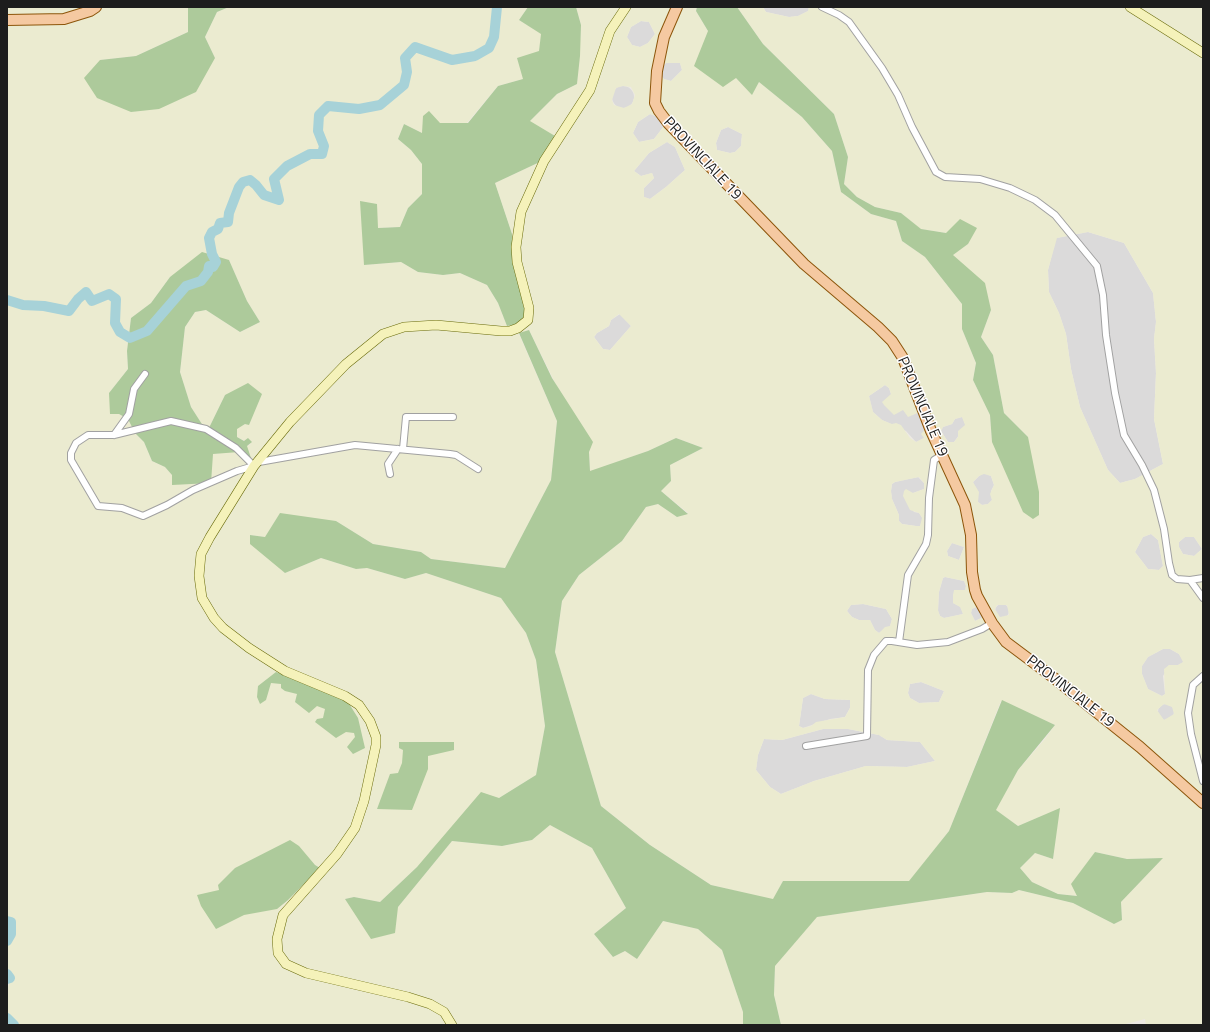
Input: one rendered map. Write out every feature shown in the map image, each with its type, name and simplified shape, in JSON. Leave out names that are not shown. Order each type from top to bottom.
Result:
[{"type":"main road","points":[[7,20],[64,19],[90,11],[96,7]]},
{"type":"main road","name":"PROVINCIALE 19","points":[[677,7],[664,37],[657,71],[655,103],[659,112],[726,184],[804,264],[892,341],[909,371],[922,409],[967,510],[971,535],[972,572],[975,590],[992,623],[1006,642],[1054,678],[1203,799]]},
{"type":"street","points":[[452,1025],[444,1012],[430,1004],[408,997],[302,971],[286,964],[278,952],[276,938],[283,915],[337,854],[355,828],[364,801],[376,745],[376,737],[370,721],[359,705],[345,696],[285,671],[249,648],[219,623],[202,598],[200,564],[204,546],[257,464],[290,422],[329,380],[383,334],[404,327],[436,325],[501,331],[518,328],[528,320],[529,308],[517,262],[516,247],[521,212],[544,161],[590,90],[610,31],[626,7]]},
{"type":"street","points":[[822,7],[839,15],[849,22],[882,68],[898,95],[912,127],[936,172],[945,177],[980,179],[1010,188],[1035,200],[1055,215],[1097,266],[1103,295],[1106,335],[1120,422],[1124,435],[1142,465],[1154,490],[1164,529],[1172,575],[1177,579],[1190,580],[1203,578]]},
{"type":"street","points":[[1130,7],[1203,53]]},
{"type":"street","points":[[114,435],[130,414],[134,389],[145,374]]},
{"type":"street","points":[[390,474],[388,464],[400,449],[406,417],[453,417]]},
{"type":"street","points":[[257,464],[236,448],[206,429],[171,421],[114,435],[88,435],[76,443],[71,453],[71,460],[98,506],[122,508],[143,516],[167,505],[193,490],[237,471],[257,464],[315,453],[348,444],[456,455],[478,469]]},
{"type":"street","points":[[899,642],[907,579],[926,544],[928,535],[929,498],[934,460],[942,455]]},
{"type":"street","points":[[1190,580],[1203,598]]},
{"type":"street","points":[[806,746],[867,736],[867,680],[870,663],[874,655],[886,641],[917,644],[948,642],[982,629],[992,623]]},
{"type":"street","points":[[1203,676],[1194,685],[1188,713],[1191,734],[1203,781]]},
{"type":"shaded area","points":[[763,7],[809,7],[808,11],[798,16],[789,17],[766,12]]},
{"type":"shaded area","points":[[641,21],[649,22],[655,34],[648,43],[640,47],[632,45],[627,37],[631,27]]},
{"type":"shaded area","points":[[666,63],[680,63],[682,70],[671,81],[664,79],[660,75],[660,69]]},
{"type":"shaded area","points":[[623,86],[631,89],[634,97],[631,105],[623,108],[615,105],[612,97],[615,89]]},
{"type":"shaded area","points":[[650,114],[661,118],[664,126],[654,139],[639,142],[633,133],[638,122]]},
{"type":"shaded area","points":[[728,127],[742,134],[741,146],[735,152],[730,153],[717,150],[716,143],[721,130]]},
{"type":"shaded area","points":[[667,142],[675,147],[685,170],[650,199],[644,197],[644,188],[654,178],[652,173],[641,176],[634,171],[649,153]]},
{"type":"shaded area","points":[[1088,232],[1124,243],[1153,293],[1156,322],[1154,339],[1156,373],[1154,419],[1163,464],[1135,479],[1120,483],[1108,470],[1080,407],[1071,369],[1066,334],[1059,313],[1049,292],[1048,270],[1056,238]]},
{"type":"shaded area","points":[[620,314],[631,326],[610,350],[603,349],[594,337],[597,333],[609,326],[611,320]]},
{"type":"shaded area","points":[[885,385],[889,388],[891,394],[903,409],[920,412],[927,423],[924,438],[916,442],[906,431],[882,420],[873,412],[869,396]]},
{"type":"shaded area","points":[[962,417],[966,425],[954,442],[948,442],[941,431],[943,427],[952,424],[955,419]]},
{"type":"shaded area","points":[[984,473],[991,476],[994,485],[991,491],[992,500],[988,504],[982,505],[978,502],[973,482]]},
{"type":"shaded area","points":[[918,477],[924,483],[924,489],[913,493],[907,501],[914,512],[919,513],[923,518],[920,526],[902,524],[899,521],[899,515],[892,499],[892,484]]},
{"type":"shaded area","points":[[1151,534],[1158,540],[1163,566],[1159,570],[1148,569],[1135,552],[1143,537]]},
{"type":"shaded area","points":[[1185,537],[1194,537],[1202,549],[1194,556],[1183,554],[1179,547],[1179,542]]},
{"type":"shaded area","points":[[952,543],[964,547],[959,560],[948,556],[947,551]]},
{"type":"shaded area","points":[[945,577],[964,581],[966,586],[965,590],[953,595],[953,603],[961,607],[963,614],[944,618],[940,616],[938,611],[939,592],[943,578]]},
{"type":"shaded area","points":[[863,604],[886,609],[892,619],[890,626],[879,633],[875,630],[870,620],[859,620],[852,617],[847,611],[851,605]]},
{"type":"shaded area","points":[[1002,604],[1007,606],[1009,611],[1007,616],[1002,618],[997,616],[995,611],[997,606]]},
{"type":"shaded area","points":[[976,607],[980,609],[984,617],[975,621],[971,613],[972,609]]},
{"type":"shaded area","points":[[1163,649],[1170,649],[1179,654],[1184,662],[1178,665],[1169,665],[1163,676],[1165,694],[1162,696],[1148,689],[1142,674],[1142,666],[1148,657]]},
{"type":"shaded area","points":[[921,682],[944,691],[939,702],[919,703],[910,698],[908,693],[910,684]]},
{"type":"shaded area","points":[[811,694],[825,699],[850,700],[850,708],[845,717],[830,719],[803,728],[799,726],[803,698]]},
{"type":"shaded area","points":[[1166,704],[1172,706],[1174,712],[1172,718],[1166,720],[1160,718],[1158,712],[1160,706]]},
{"type":"shaded area","points":[[823,729],[848,729],[879,735],[887,740],[920,742],[935,761],[907,767],[866,766],[814,781],[781,794],[770,787],[756,770],[758,755],[764,739],[782,740]]},
{"type":"green space","points":[[7,7],[188,7],[188,32],[136,56],[100,60],[215,58],[205,37],[217,12],[229,7],[528,7],[519,20],[542,34],[539,51],[523,79],[498,86],[467,123],[440,123],[422,133],[404,124],[398,139],[411,150],[422,164],[422,194],[408,208],[400,227],[378,228],[364,265],[401,262],[418,272],[443,275],[460,273],[487,285],[498,303],[507,326],[515,263],[512,234],[495,183],[544,160],[530,121],[557,94],[577,84],[581,25],[576,7],[697,7],[696,11],[736,78],[752,94],[759,82],[802,117],[832,151],[841,192],[871,214],[896,221],[902,241],[925,257],[962,304],[962,329],[976,363],[973,380],[990,415],[992,442],[1028,437],[1004,413],[993,355],[981,337],[991,310],[952,255],[968,244],[946,233],[920,229],[901,213],[875,207],[857,197],[844,184],[848,157],[834,114],[763,44],[737,7],[763,7],[766,12],[789,17],[798,16],[808,11],[809,7],[1203,7],[1203,1025],[1146,1025],[1145,1019],[1122,1025],[781,1025],[774,995],[775,966],[816,917],[987,892],[1012,893],[1019,890],[1073,903],[1114,924],[1122,920],[1121,902],[1163,858],[1127,859],[1095,852],[1078,896],[1058,894],[1032,882],[1020,868],[1035,853],[1053,859],[1059,809],[1018,826],[995,810],[1018,770],[1055,725],[1001,701],[949,831],[910,881],[783,881],[774,900],[711,885],[650,845],[601,806],[555,652],[562,601],[579,575],[622,541],[646,507],[658,504],[677,517],[688,513],[661,491],[671,481],[670,465],[703,448],[676,438],[648,451],[590,472],[589,452],[529,330],[519,334],[557,421],[551,480],[505,568],[431,559],[421,552],[373,544],[336,521],[265,537],[250,535],[285,573],[321,558],[356,569],[367,568],[405,579],[426,573],[501,598],[526,633],[536,660],[545,726],[536,775],[499,798],[417,867],[380,902],[354,897],[345,899],[398,907],[452,841],[503,846],[532,840],[550,825],[592,848],[626,908],[594,934],[613,957],[625,951],[637,959],[663,921],[698,929],[722,950],[743,1012],[743,1025],[7,1025],[7,992],[11,976],[7,965]],"holes":[[[641,21],[649,22],[655,34],[648,43],[640,47],[632,45],[627,37],[631,27]],[[666,63],[680,63],[682,70],[671,81],[664,79],[660,75],[660,69]],[[623,86],[631,87],[635,95],[632,104],[624,108],[614,105],[612,100],[616,88]],[[650,114],[661,118],[664,126],[654,139],[639,142],[633,133],[638,122]],[[728,127],[742,134],[741,146],[735,152],[730,153],[717,150],[716,143],[721,130]],[[667,142],[675,147],[685,170],[650,199],[644,197],[644,188],[654,178],[652,173],[641,176],[634,171],[649,153]],[[1088,232],[1124,243],[1153,293],[1156,322],[1154,339],[1156,373],[1154,419],[1163,464],[1135,479],[1120,483],[1108,470],[1080,407],[1071,369],[1066,334],[1059,313],[1049,292],[1048,270],[1057,238]],[[229,260],[247,301],[260,322],[240,332],[206,310],[195,312],[185,327],[180,372],[191,407],[207,432],[225,395],[245,424],[237,428],[237,437],[251,444],[247,446],[247,450],[213,454],[172,485],[172,475],[165,467],[152,461],[144,442],[135,433],[128,419],[115,412],[109,393],[128,369],[127,351],[131,318],[151,303],[170,277]],[[619,314],[631,326],[610,350],[603,349],[594,337],[597,333],[609,326],[611,320]],[[885,385],[889,388],[891,394],[882,402],[884,405],[894,415],[903,410],[908,417],[920,412],[926,428],[921,434],[924,438],[916,442],[910,438],[901,425],[896,423],[892,424],[882,420],[873,412],[869,396]],[[962,417],[965,425],[958,431],[958,437],[954,442],[948,442],[941,431],[943,427],[952,424],[955,419]],[[984,474],[991,476],[994,485],[990,494],[992,500],[988,504],[982,505],[978,502],[979,492],[973,482],[979,476]],[[919,477],[924,483],[924,489],[913,493],[906,489],[903,496],[910,510],[919,513],[922,518],[920,526],[902,524],[899,521],[899,515],[892,499],[892,484],[895,482]],[[1151,534],[1158,540],[1163,566],[1159,570],[1148,569],[1135,552],[1143,537]],[[1185,537],[1194,537],[1202,549],[1194,556],[1183,554],[1179,547],[1179,542]],[[952,543],[964,547],[959,560],[948,556],[947,551]],[[945,577],[964,581],[966,586],[965,590],[954,590],[953,595],[953,603],[960,607],[963,614],[944,618],[940,616],[938,610],[939,592],[943,578]],[[863,604],[886,609],[892,619],[890,626],[885,627],[879,633],[875,630],[870,620],[859,620],[852,617],[847,611],[851,605]],[[997,605],[1007,605],[1009,615],[1000,617],[995,609]],[[976,607],[980,609],[983,617],[975,621],[971,613],[972,609]],[[1163,649],[1170,649],[1179,654],[1183,662],[1178,665],[1169,665],[1164,669],[1165,694],[1162,696],[1148,689],[1142,674],[1142,666],[1148,657]],[[921,682],[944,691],[939,702],[919,703],[910,698],[908,693],[910,684]],[[811,694],[825,699],[850,700],[850,708],[845,717],[816,722],[811,726],[803,728],[799,726],[803,698]],[[1164,704],[1172,707],[1174,714],[1164,720],[1157,710]],[[823,729],[848,729],[879,735],[887,740],[920,742],[935,761],[907,767],[866,766],[814,781],[781,794],[770,787],[756,770],[758,755],[764,739],[782,740]]]},
{"type":"green space","points":[[188,7],[229,7],[217,12],[205,37],[215,58],[196,92],[159,109],[131,112],[97,98],[84,78],[100,60],[136,56],[188,32]]},
{"type":"green space","points":[[528,7],[576,7],[581,25],[580,56],[577,84],[557,94],[530,121],[555,136],[544,160],[495,183],[512,234],[515,263],[526,318],[519,324],[507,326],[498,303],[487,285],[460,273],[443,275],[418,272],[401,262],[364,265],[360,201],[377,204],[378,228],[400,227],[408,208],[422,194],[422,164],[411,150],[398,139],[404,124],[422,133],[423,116],[429,111],[440,123],[468,123],[498,86],[523,79],[517,58],[539,51],[541,34],[519,20]]},
{"type":"green space","points":[[697,7],[737,7],[763,44],[834,114],[848,157],[844,184],[857,197],[875,207],[901,213],[921,229],[946,233],[960,219],[977,228],[968,244],[953,255],[985,283],[991,310],[981,337],[993,355],[1004,413],[1028,437],[1039,492],[1039,515],[1033,519],[1023,512],[992,442],[990,415],[973,380],[976,363],[962,329],[962,304],[925,257],[902,241],[896,221],[871,214],[841,192],[832,151],[802,117],[759,82],[752,95],[736,78],[723,87],[694,66],[708,31],[696,11]]},
{"type":"green space","points":[[202,252],[229,260],[247,301],[260,322],[240,332],[206,310],[195,312],[185,327],[180,372],[191,407],[207,432],[225,395],[248,383],[262,394],[249,425],[245,424],[237,429],[237,437],[244,441],[248,438],[252,442],[247,446],[251,458],[239,452],[213,454],[211,483],[172,485],[172,475],[165,467],[152,461],[144,442],[135,433],[128,419],[119,414],[110,414],[109,393],[128,369],[127,351],[131,318],[151,303],[170,277]]},
{"type":"green space","points":[[529,330],[552,378],[593,442],[589,452],[590,471],[648,451],[676,438],[703,448],[670,465],[671,481],[661,491],[688,514],[677,517],[658,504],[646,507],[622,541],[579,575],[562,601],[555,652],[601,806],[650,845],[711,885],[773,899],[783,881],[909,881],[949,831],[1002,700],[1055,725],[1018,770],[996,810],[1018,826],[1060,808],[1053,859],[1035,853],[1020,868],[1032,882],[1058,894],[1077,896],[1071,884],[1095,852],[1127,859],[1163,858],[1121,902],[1122,920],[1114,924],[1073,903],[1019,890],[1012,893],[987,892],[817,917],[775,966],[774,995],[781,1025],[743,1025],[743,1012],[722,950],[698,929],[663,921],[637,959],[625,951],[613,957],[594,934],[626,908],[592,848],[550,825],[532,840],[502,846],[452,841],[398,907],[395,933],[371,939],[345,899],[354,897],[380,902],[417,867],[481,792],[499,798],[536,775],[545,726],[536,660],[526,633],[501,598],[426,573],[405,579],[367,568],[356,569],[321,558],[285,573],[250,544],[250,535],[265,537],[280,513],[336,521],[373,544],[421,552],[431,559],[505,568],[551,480],[557,421],[519,333]]},
{"type":"green space","points":[[276,672],[348,702],[358,718],[365,748],[353,754],[347,747],[355,737],[354,733],[346,732],[336,738],[315,722],[317,719],[323,718],[325,709],[317,706],[309,713],[295,702],[297,694],[285,691],[281,688],[281,684],[271,683],[266,700],[260,704],[257,697],[258,686]]},
{"type":"green space","points":[[399,742],[454,742],[454,750],[428,756],[428,769],[412,810],[377,809],[390,774],[398,773],[402,763],[403,750],[399,748]]},
{"type":"green space","points":[[290,840],[299,846],[315,865],[320,868],[277,909],[244,915],[216,929],[201,906],[197,895],[219,890],[218,885],[235,868]]},
{"type":"waterway","points":[[7,300],[23,305],[44,306],[69,311],[78,299],[86,292],[92,301],[109,294],[116,299],[115,323],[120,332],[130,338],[147,331],[186,286],[201,281],[208,272],[209,266],[213,267],[216,262],[212,254],[209,238],[212,232],[218,229],[220,223],[228,222],[229,213],[239,187],[243,182],[250,180],[264,195],[279,200],[274,179],[287,166],[310,154],[322,154],[324,146],[318,131],[319,115],[328,106],[359,109],[380,105],[404,85],[407,72],[405,58],[415,47],[452,60],[475,56],[489,48],[494,37],[497,7]]},
{"type":"waterway","points":[[7,921],[11,922],[11,934],[7,941]]},
{"type":"waterway","points":[[7,974],[10,978],[7,979]]},
{"type":"waterway","points":[[7,1018],[14,1025]]}]
